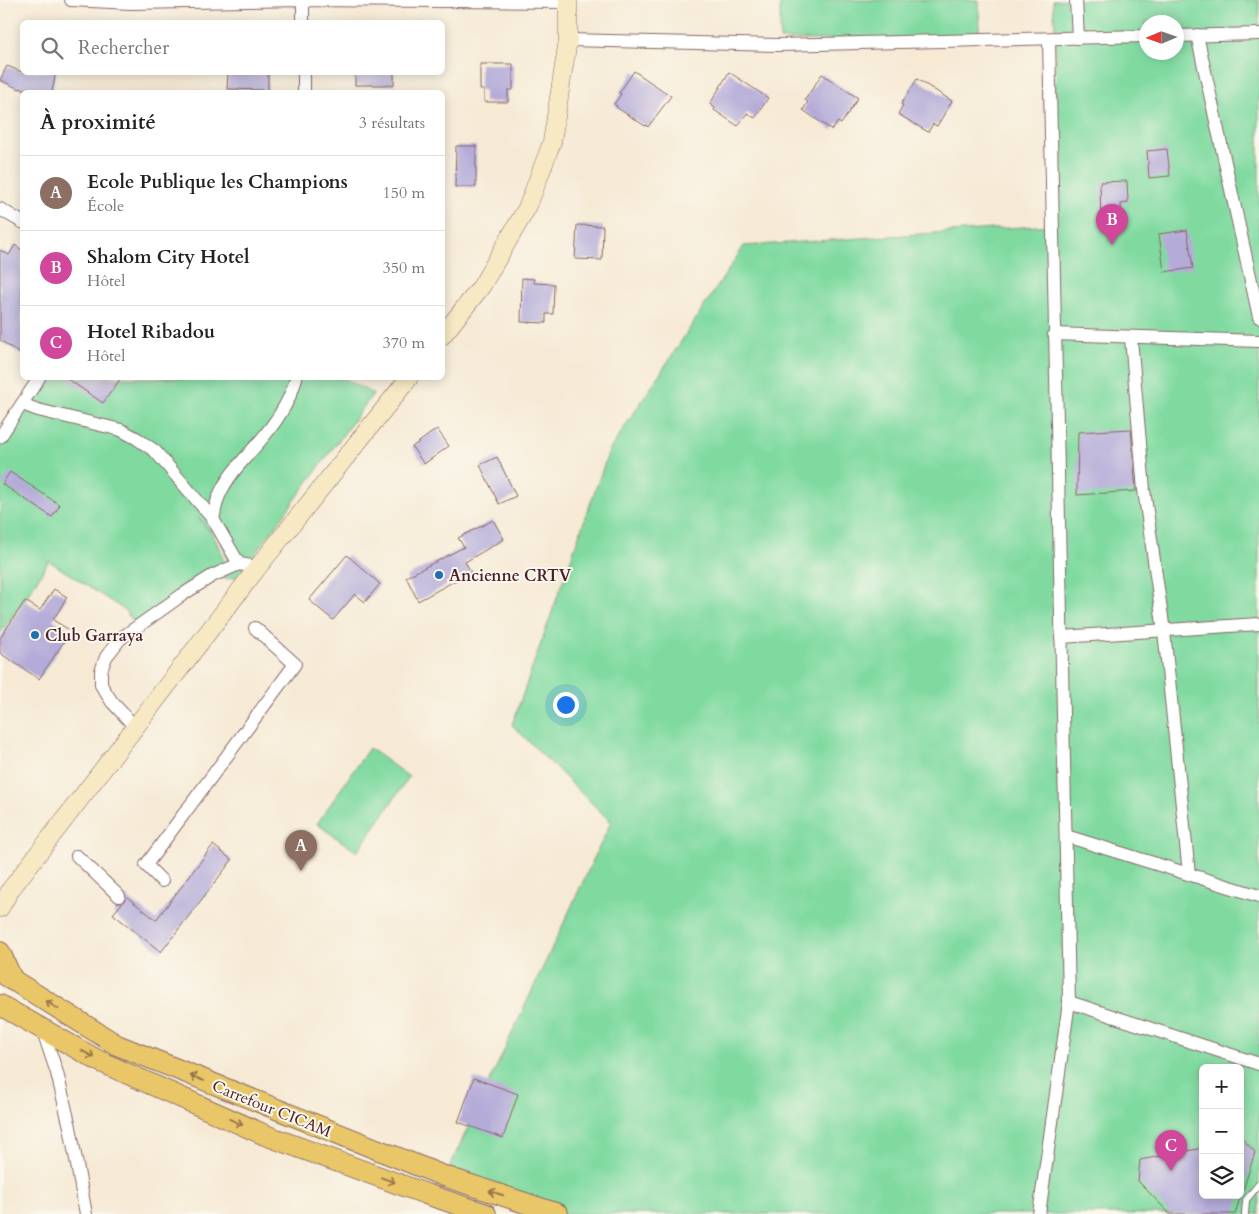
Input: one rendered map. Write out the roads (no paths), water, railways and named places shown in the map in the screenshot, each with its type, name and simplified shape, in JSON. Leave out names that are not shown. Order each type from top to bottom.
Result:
[{"type":"main road","points":[[0,952],[7,977]]},
{"type":"main road","name":"Carrefour CICAM","points":[[7,977],[116,1045],[441,1175],[558,1214]]},
{"type":"main road","points":[[0,1004],[99,1060],[265,1135],[486,1214]]},
{"type":"street","points":[[71,0],[131,3],[303,0],[568,1],[568,40],[552,142],[528,206],[481,287],[445,332]]},
{"type":"street","points":[[303,0],[303,20]]},
{"type":"street","points":[[1076,0],[1078,38]]},
{"type":"street","points":[[1184,36],[1259,34]]},
{"type":"street","points":[[1197,35],[1256,288],[1259,317]]},
{"type":"street","points":[[568,40],[778,45],[1139,36]]},
{"type":"street","points":[[1040,1214],[1069,1002],[1048,39]]},
{"type":"street","points":[[304,75],[304,90]]},
{"type":"street","points":[[0,209],[20,221]]},
{"type":"street","points":[[1054,334],[1259,341]]},
{"type":"street","points":[[1131,338],[1144,490],[1164,631],[1189,874]]},
{"type":"street","points":[[0,437],[38,380]]},
{"type":"street","points":[[213,519],[218,498],[225,484],[235,469],[266,434],[282,410],[295,380]]},
{"type":"street","points":[[0,908],[5,892],[258,567],[407,380]]},
{"type":"street","points":[[22,404],[38,410],[121,430],[136,438],[154,452],[213,519],[239,564]]},
{"type":"street","points":[[135,727],[112,702],[101,684],[101,671],[106,657],[120,639],[212,576],[239,564],[258,567]]},
{"type":"street","points":[[1061,637],[1259,624]]},
{"type":"street","points":[[162,881],[146,865],[295,664],[256,628]]},
{"type":"street","points":[[1066,836],[1259,896]]},
{"type":"street","points":[[77,856],[119,896]]},
{"type":"street","points":[[1069,1002],[1259,1064]]},
{"type":"street","points":[[42,1028],[58,1073],[86,1214]]},
{"type":"lane","points":[[1246,1214],[1246,1200],[1259,1184]]},
{"type":"place","name":"Shalom City Hotel","points":[[1112,245]]},
{"type":"place","name":"Ancienne CRTV","points":[[439,575]]},
{"type":"place","name":"Club Garraya","points":[[35,635]]},
{"type":"place","name":"Ecole Publique les Champions","points":[[301,871]]},
{"type":"place","name":"Hotel Ribadou","points":[[1171,1171]]}]
